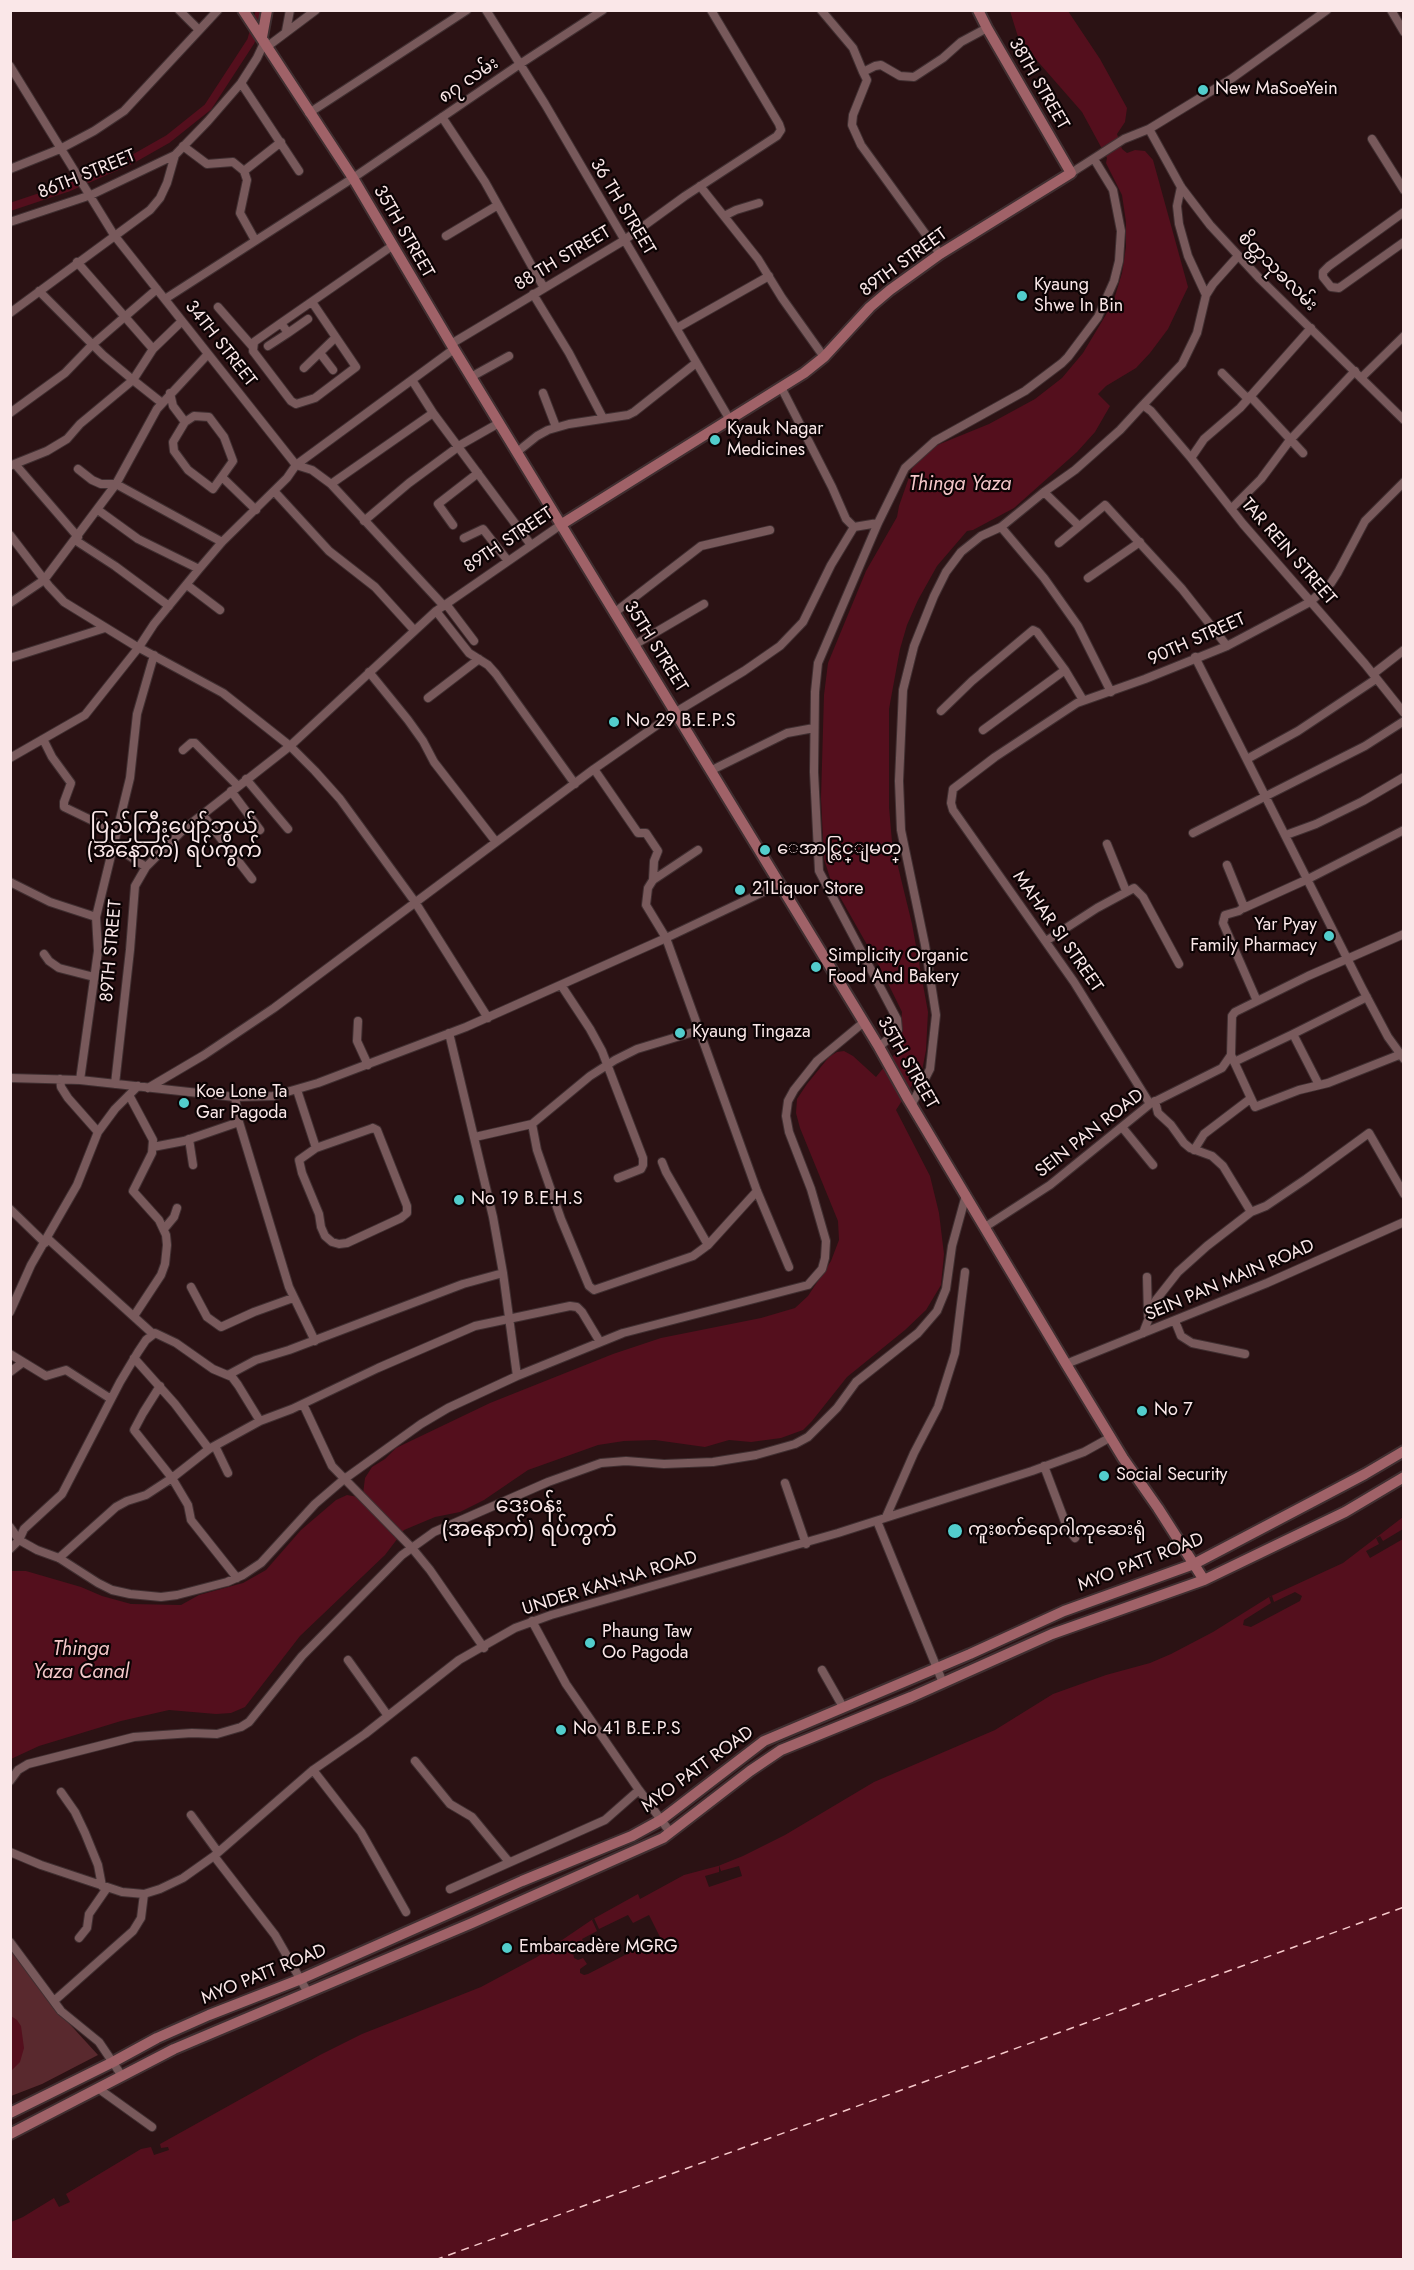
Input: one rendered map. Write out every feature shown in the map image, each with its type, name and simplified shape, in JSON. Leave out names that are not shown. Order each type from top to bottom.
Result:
[{"type":"main road","name":"35TH STREET","points":[[243,10],[353,178],[452,347],[864,1022],[1066,1364],[1204,1580]]},
{"type":"main road","points":[[260,35],[267,10]]},
{"type":"main road","name":"38TH STREET","points":[[978,10],[1071,173]]},
{"type":"main road","name":"89TH STREET","points":[[562,524],[804,373],[824,357],[879,298],[940,254],[1071,173]]},
{"type":"main road","name":"MYO PATT ROAD","points":[[10,2113],[158,2038],[209,2015],[301,1979],[522,1881],[593,1853],[661,1820],[764,1741],[937,1668],[1072,1607],[1194,1564],[1404,1451]]},
{"type":"main road","name":"MYO PATT ROAD","points":[[10,2133],[174,2049],[472,1923],[645,1846],[670,1832],[772,1755],[1052,1634],[1204,1580],[1345,1512],[1404,1477]]},
{"type":"main road","points":[[764,1741],[772,1755]]},
{"type":"main road","points":[[463,1907],[472,1923]]},
{"type":"street","points":[[179,10],[199,30]]},
{"type":"street","points":[[10,169],[60,149],[94,131],[124,111],[218,10]]},
{"type":"street","points":[[286,31],[290,10]]},
{"type":"street","points":[[10,313],[150,210],[160,198],[167,183],[175,155],[241,83],[257,58],[260,35],[286,31],[316,10]]},
{"type":"street","points":[[309,113],[467,10]]},
{"type":"street","name":"36 TH STREET","points":[[486,10],[730,420]]},
{"type":"street","name":"၈၇ လမ်း","points":[[165,299],[353,178],[603,10]]},
{"type":"street","name":"88 TH STREET","points":[[10,758],[85,715],[199,569],[296,465],[412,380],[452,347],[533,294],[623,241],[700,186],[777,136],[781,130],[779,124],[711,10]]},
{"type":"street","points":[[821,10],[853,48],[867,80],[854,115],[852,125],[855,132],[868,156],[940,254]]},
{"type":"street","name":"89TH STREET","points":[[1071,173],[1124,139],[1149,129],[1231,79],[1327,10]]},
{"type":"street","points":[[1391,10],[1404,32]]},
{"type":"street","points":[[863,72],[881,65],[900,76],[914,77],[943,58],[961,42],[987,28]]},
{"type":"street","name":"34TH STREET","points":[[10,66],[60,149],[79,174],[114,235],[296,465],[312,470],[331,484],[442,607]]},
{"type":"street","points":[[241,83],[300,171]]},
{"type":"street","points":[[442,117],[485,182],[544,288]]},
{"type":"street","name":"စိတ္တသုခလမ်း","points":[[1149,129],[1181,187],[1238,256],[1404,420]]},
{"type":"street","points":[[1372,139],[1404,190]]},
{"type":"street","points":[[244,171],[281,142]]},
{"type":"street","points":[[183,146],[207,164],[233,162],[244,171],[247,180],[240,213],[255,240]]},
{"type":"street","name":"86TH STREET","points":[[10,222],[89,192],[175,155]]},
{"type":"street","points":[[879,1047],[898,1030],[897,1018],[819,871],[814,728],[815,680],[821,653],[878,523],[905,468],[921,451],[935,441],[1024,391],[1048,374],[1068,357],[1098,317],[1114,281],[1119,261],[1121,231],[1113,190],[1097,157]]},
{"type":"street","points":[[700,186],[769,276],[824,357]]},
{"type":"street","points":[[1181,187],[1178,206],[1179,224],[1188,256],[1206,295]]},
{"type":"street","points":[[724,216],[759,203]]},
{"type":"street","points":[[446,236],[498,205]]},
{"type":"street","points":[[1404,212],[1329,266],[1323,272],[1323,277],[1331,287],[1339,288],[1404,242]]},
{"type":"street","points":[[252,346],[281,323],[392,246]]},
{"type":"street","points":[[910,1101],[930,1069],[936,1015],[925,945],[901,830],[899,781],[903,690],[914,646],[946,572],[961,552],[981,536],[1002,527],[1075,470],[1120,430],[1177,370],[1189,352],[1197,333],[1206,295],[1238,256]]},
{"type":"street","points":[[77,262],[153,349]]},
{"type":"street","points":[[677,328],[769,276]]},
{"type":"street","points":[[10,413],[64,373],[92,345],[157,289]]},
{"type":"street","points":[[39,291],[92,345],[162,403]]},
{"type":"street","points":[[533,294],[575,363],[603,418]]},
{"type":"street","points":[[218,307],[252,346],[262,364],[291,401],[296,404],[315,398],[356,367],[312,302]]},
{"type":"street","points":[[268,346],[308,319]]},
{"type":"street","points":[[169,606],[77,538],[13,465],[47,452],[67,439],[80,424],[133,380],[153,349],[182,321]]},
{"type":"street","points":[[281,323],[288,333]]},
{"type":"street","points":[[1191,458],[1204,439],[1249,398],[1311,328]]},
{"type":"street","points":[[1231,509],[1261,479],[1290,440],[1358,375],[1404,336]]},
{"type":"street","points":[[304,368],[335,338]]},
{"type":"street","points":[[320,353],[333,370]]},
{"type":"street","points":[[10,603],[44,580],[116,484],[162,403],[208,354]]},
{"type":"street","points":[[471,377],[509,356]]},
{"type":"street","points":[[517,452],[537,436],[556,427],[634,412],[696,363]]},
{"type":"street","points":[[1222,373],[1303,453]]},
{"type":"street","points":[[412,380],[433,413],[531,545]]},
{"type":"street","points":[[781,387],[846,519],[854,527]]},
{"type":"street","points":[[170,393],[173,406],[185,422]]},
{"type":"street","points":[[543,393],[556,427]]},
{"type":"street","name":"TAR REIN STREET","points":[[1143,405],[1151,411],[1191,458],[1231,509],[1375,676],[1404,713]]},
{"type":"street","points":[[331,484],[433,413]]},
{"type":"street","points":[[194,416],[209,417],[224,437],[233,461],[223,477],[216,488],[211,488],[188,470],[174,451],[173,442],[185,422],[194,416]]},
{"type":"street","points":[[364,521],[409,483],[458,447],[499,423]]},
{"type":"street","points":[[78,468],[92,480],[101,484],[116,484],[222,542]]},
{"type":"street","points":[[453,525],[438,504],[478,473]]},
{"type":"street","points":[[223,477],[256,510]]},
{"type":"street","name":"90TH STREET","points":[[964,780],[1083,700],[1111,692],[1227,646],[1310,602],[1334,578],[1365,521],[1404,482]]},
{"type":"street","points":[[274,491],[329,551],[375,587],[414,630]]},
{"type":"street","points":[[1044,492],[1079,526]]},
{"type":"street","points":[[1059,543],[1105,505],[1182,589],[1227,646]]},
{"type":"street","points":[[98,510],[138,539],[199,569]]},
{"type":"street","points":[[148,1088],[204,1055],[273,1008],[594,769],[676,712],[744,671],[793,634],[807,616],[831,565],[854,527],[878,523]]},
{"type":"street","name":"89TH STREET","points":[[115,1084],[134,892],[138,878],[146,867],[202,814],[290,746],[414,630],[442,607],[562,524]]},
{"type":"street","points":[[1002,527],[1044,578],[1078,626],[1111,692]]},
{"type":"street","points":[[464,538],[483,529],[508,561]]},
{"type":"street","points":[[615,613],[701,546],[770,530]]},
{"type":"street","points":[[10,535],[64,602],[105,628],[223,693],[290,746],[340,799],[415,902],[488,1018]]},
{"type":"street","points":[[1088,578],[1140,542]]},
{"type":"street","points":[[187,585],[220,610]]},
{"type":"street","points":[[634,645],[704,604]]},
{"type":"street","points":[[442,607],[474,641]]},
{"type":"street","points":[[442,607],[469,653],[496,674],[575,784]]},
{"type":"street","points":[[10,658],[105,628]]},
{"type":"street","points":[[941,711],[972,681],[1033,630],[1065,670],[1083,700]]},
{"type":"street","points":[[1247,759],[1298,731],[1375,676],[1404,650]]},
{"type":"street","points":[[80,1080],[98,951],[96,917],[130,778],[137,714],[154,655]]},
{"type":"street","points":[[1195,657],[1347,959],[1394,1046],[1403,1056],[1299,1090],[1257,1107],[1253,1106],[1232,1059],[1232,1016],[1235,1012],[1347,959],[1404,934]]},
{"type":"street","points":[[428,698],[479,659]]},
{"type":"street","points":[[982,730],[1065,670]]},
{"type":"street","points":[[369,672],[408,720],[434,762],[496,842]]},
{"type":"street","points":[[1193,833],[1365,746],[1404,721]]},
{"type":"street","points":[[712,770],[787,734],[814,728]]},
{"type":"street","points":[[43,739],[52,757],[71,783],[64,807],[116,832]]},
{"type":"street","points":[[183,750],[191,743],[195,743],[234,789],[260,830]]},
{"type":"street","points":[[594,769],[638,832],[646,833],[658,852],[654,861],[653,880]]},
{"type":"street","points":[[1286,835],[1316,824],[1363,801],[1404,777]]},
{"type":"street","points":[[246,780],[288,829]]},
{"type":"street","name":"MAHAR SI STREET","points":[[964,780],[953,789],[951,803],[953,810],[1046,942],[1158,1113],[1171,1125],[1184,1143],[1194,1150],[1204,1152],[1220,1163],[1251,1212]]},
{"type":"street","points":[[202,814],[252,879]]},
{"type":"street","points":[[1257,1001],[1223,923],[1225,915],[1308,879],[1404,830]]},
{"type":"street","points":[[113,844],[146,867]]},
{"type":"street","points":[[1107,844],[1126,891]]},
{"type":"street","points":[[698,850],[653,880],[648,888],[646,905],[666,938],[757,1191],[789,1267]]},
{"type":"street","points":[[1227,865],[1244,908]]},
{"type":"street","points":[[10,882],[50,902],[96,917]]},
{"type":"street","points":[[10,1078],[80,1080],[261,1098],[297,1089],[368,1065],[488,1018],[780,884]]},
{"type":"street","points":[[1046,942],[1134,888],[1140,892],[1179,964]]},
{"type":"street","points":[[44,954],[59,968],[94,976]]},
{"type":"street","points":[[561,985],[590,1029],[607,1064],[643,1158],[641,1169],[618,1178]]},
{"type":"street","name":"SEIN PAN ROAD","points":[[985,1227],[1050,1185],[1153,1103],[1216,1072],[1232,1059],[1293,1034],[1367,997]]},
{"type":"street","points":[[358,1021],[357,1041],[368,1065]]},
{"type":"street","points":[[10,1527],[19,1540],[59,1558],[112,1590],[146,1596],[177,1595],[215,1586],[237,1578],[261,1563],[315,1504],[343,1480],[421,1424],[448,1408],[517,1376],[623,1333],[808,1285],[816,1278],[825,1258],[826,1241],[811,1189],[789,1132],[786,1116],[788,1101],[817,1061],[864,1022]]},
{"type":"street","points":[[475,1137],[532,1124],[607,1064],[637,1049],[700,1030]]},
{"type":"street","points":[[449,1033],[475,1137],[503,1272],[517,1376]]},
{"type":"street","points":[[1293,1034],[1319,1085]]},
{"type":"street","points":[[60,1079],[61,1087],[68,1098],[98,1132]]},
{"type":"street","points":[[10,1312],[32,1265],[76,1185],[98,1132],[138,1086]]},
{"type":"street","points":[[297,1089],[316,1148]]},
{"type":"street","points":[[129,1095],[151,1134],[153,1147],[145,1170],[133,1191],[159,1220],[164,1229],[167,1245],[165,1264],[152,1290],[134,1316]]},
{"type":"street","points":[[235,1097],[239,1122],[293,1298],[315,1341]]},
{"type":"street","points":[[1194,1150],[1208,1130],[1250,1099]]},
{"type":"street","points":[[153,1147],[189,1139],[239,1122]]},
{"type":"street","points":[[532,1124],[537,1150],[561,1219],[592,1289],[601,1289],[693,1256],[708,1245],[757,1191]]},
{"type":"street","points":[[1122,1127],[1153,1165]]},
{"type":"street","points":[[373,1128],[377,1130],[407,1206],[407,1213],[347,1243],[332,1242],[325,1236],[321,1227],[319,1214],[299,1160],[316,1148],[373,1128]]},
{"type":"street","points":[[1143,1333],[1156,1300],[1178,1272],[1207,1246],[1251,1212],[1266,1206],[1369,1133],[1404,1194]]},
{"type":"street","points":[[189,1139],[193,1165]]},
{"type":"street","points":[[662,1162],[708,1245]]},
{"type":"street","points":[[10,1781],[18,1770],[28,1764],[134,1737],[192,1733],[217,1734],[241,1727],[249,1722],[302,1656],[409,1546],[446,1527],[586,1467],[614,1461],[664,1464],[713,1462],[756,1455],[795,1444],[808,1437],[837,1408],[856,1382],[918,1333],[937,1311],[946,1289],[952,1246],[966,1195]]},
{"type":"street","points":[[164,1229],[174,1217],[177,1208]]},
{"type":"street","points":[[10,1209],[153,1334]]},
{"type":"street","name":"SEIN PAN MAIN ROAD","points":[[1066,1364],[1267,1283],[1404,1222]]},
{"type":"street","points":[[228,1375],[256,1360],[315,1341],[463,1284],[503,1272]]},
{"type":"street","points":[[886,1517],[914,1453],[938,1407],[955,1353],[965,1272]]},
{"type":"street","points":[[1147,1277],[1148,1318]]},
{"type":"street","points":[[191,1287],[207,1317],[221,1327],[293,1298]]},
{"type":"street","points":[[59,1558],[116,1508],[127,1501],[146,1495],[212,1448],[260,1421],[465,1331],[488,1323],[570,1306],[577,1307],[600,1341]]},
{"type":"street","points":[[1175,1320],[1181,1336],[1192,1343],[1245,1354]]},
{"type":"street","points":[[10,1549],[19,1540],[24,1529],[54,1503],[66,1488],[134,1358],[146,1340],[156,1332],[213,1369],[228,1375],[238,1385],[260,1421]]},
{"type":"street","points":[[10,1354],[46,1376],[66,1370],[111,1399]]},
{"type":"street","points":[[134,1358],[212,1448],[228,1473]]},
{"type":"street","points":[[10,1372],[22,1363]]},
{"type":"street","points":[[160,1386],[134,1430],[172,1478],[188,1505],[191,1520],[237,1578]]},
{"type":"street","points":[[303,1404],[332,1466],[430,1570],[484,1648]]},
{"type":"street","name":"UNDER KAN-NA ROAD","points":[[144,1894],[169,1885],[216,1854],[313,1770],[388,1716],[459,1660],[484,1648],[507,1632],[532,1621],[806,1544],[1084,1452],[1111,1437]]},
{"type":"street","points":[[1044,1466],[1067,1527],[1075,1538]]},
{"type":"street","points":[[785,1483],[806,1544]]},
{"type":"street","points":[[877,1521],[943,1683]]},
{"type":"street","points":[[532,1621],[566,1684],[670,1832]]},
{"type":"street","points":[[348,1660],[388,1716]]},
{"type":"street","points":[[822,1670],[843,1707]]},
{"type":"street","points":[[415,1761],[450,1804],[472,1816],[509,1862]]},
{"type":"street","points":[[313,1770],[361,1832],[406,1912]]},
{"type":"street","points":[[450,1888],[605,1820],[639,1790]]},
{"type":"street","points":[[61,1792],[75,1812],[85,1833],[99,1865],[105,1887],[89,1914],[87,1928],[79,1938]]},
{"type":"street","points":[[191,1815],[216,1854],[276,1935],[307,1991]]},
{"type":"street","points":[[10,1852],[105,1887],[144,1894],[141,1918],[134,1931],[54,2001]]},
{"type":"street","points":[[10,1942],[67,2017],[99,2042],[122,2076]]},
{"type":"street","points":[[99,2089],[152,2127]]},
{"type":"shaded area","points":[[10,1949],[66,2020],[98,2055],[42,2084],[11,2096]]},
{"type":"water","name":"Thinga Yaza Canal","points":[[1010,11],[1068,11],[1100,59],[1127,108],[1125,122],[1117,134],[1122,149],[1127,153],[1135,150],[1145,151],[1153,160],[1188,287],[1168,329],[1150,353],[1136,368],[1106,386],[1098,394],[1110,406],[1095,432],[1077,452],[1014,508],[967,531],[937,566],[918,600],[900,649],[889,709],[889,807],[892,842],[912,924],[928,1012],[926,1050],[921,1076],[918,1076],[896,1110],[930,1176],[939,1213],[944,1254],[941,1285],[926,1310],[847,1377],[803,1430],[781,1438],[751,1442],[729,1440],[705,1447],[655,1440],[624,1441],[598,1445],[528,1470],[484,1500],[460,1512],[435,1517],[404,1530],[385,1555],[300,1636],[245,1707],[231,1713],[216,1714],[169,1710],[121,1721],[39,1746],[11,1759],[11,1571],[26,1571],[131,1604],[181,1605],[199,1595],[243,1583],[266,1570],[301,1530],[336,1500],[347,1495],[358,1497],[363,1494],[365,1478],[372,1467],[396,1448],[490,1403],[613,1354],[661,1338],[761,1318],[795,1308],[808,1296],[831,1261],[839,1240],[838,1221],[800,1128],[796,1113],[797,1099],[829,1057],[837,1052],[844,1051],[853,1056],[876,1077],[898,1050],[902,1012],[883,973],[831,881],[824,859],[821,798],[824,695],[828,663],[866,571],[897,517],[913,466],[935,446],[989,424],[1035,399],[1062,378],[1083,353],[1113,303],[1122,273],[1126,247],[1126,222],[1122,195],[1106,163],[1107,158],[1082,112],[1019,40]]},
{"type":"water","points":[[1403,1517],[1403,2259],[11,2260],[11,2222],[54,2198],[59,2207],[70,2202],[66,2194],[141,2149],[151,2147],[154,2155],[169,2150],[168,2147],[161,2148],[160,2144],[320,2055],[362,2034],[481,1987],[537,1957],[593,1919],[638,1894],[640,1899],[684,1875],[718,1866],[743,1856],[785,1835],[874,1782],[995,1730],[1053,1694],[1171,1654],[1213,1632],[1269,1597],[1343,1563]]},
{"type":"water","points":[[11,2016],[21,2026],[24,2048],[20,2062],[11,2071]]},
{"type":"pier","points":[[1403,1529],[1403,1539],[1370,1558],[1366,1551],[1379,1544],[1376,1538],[1380,1536],[1383,1541]]},
{"type":"pier","points":[[1295,1592],[1302,1596],[1300,1601],[1251,1627],[1243,1625],[1244,1620],[1271,1603],[1269,1597],[1272,1596],[1274,1602]]},
{"type":"pier","points":[[719,1865],[721,1871],[739,1866],[742,1876],[709,1887],[705,1876],[719,1872]]},
{"type":"pier","points":[[628,1915],[633,1923],[649,1915],[660,1937],[588,1974],[580,1973],[580,1969],[587,1964],[583,1958],[578,1960],[574,1958],[573,1953],[585,1945],[582,1939],[597,1931],[592,1920],[594,1918],[599,1929]]},
{"type":"waterway","points":[[10,207],[67,188],[131,160],[168,139],[208,107],[251,41],[260,10]]},
{"type":"ferry route","points":[[435,2260],[1404,1907]]},
{"type":"place","name":"New MaSoeYein","points":[[1203,90]]},
{"type":"place","name":"Kyaung Shwe In Bin","points":[[1022,296]]},
{"type":"place","name":"Kyauk Nagar Medicines","points":[[715,440]]},
{"type":"place","name":"No 29 B.E.P.S","points":[[614,722]]},
{"type":"place","name":"ေအာင္လြင္ျမတ္","points":[[765,850]]},
{"type":"place","name":"21Liquor Store","points":[[740,890]]},
{"type":"place","name":"Yar Pyay Family Pharmacy","points":[[1329,936]]},
{"type":"place","name":"Simplicity Organic Food And Bakery","points":[[816,967]]},
{"type":"place","name":"Kyaung Tingaza","points":[[680,1033]]},
{"type":"place","name":"Koe Lone Ta Gar Pagoda","points":[[184,1103]]},
{"type":"place","name":"No 19 B.E.H.S","points":[[459,1200]]},
{"type":"place","name":"No 7","points":[[1142,1411]]},
{"type":"place","name":"Social Security","points":[[1104,1476]]},
{"type":"place","name":"ကူးစက်ရောဂါကုဆေးရုံ","points":[[955,1531]]},
{"type":"place","name":"Phaung Taw Oo Pagoda","points":[[590,1643]]},
{"type":"place","name":"No 41 B.E.P.S","points":[[561,1730]]},
{"type":"place","name":"Embarcadère MGRG","points":[[507,1948]]},
{"type":"district","name":"ပြည်ကြီးပျော်ဘွယ် (အနောက်) ရပ်ကွက်","points":[[174,840]]},
{"type":"district","name":"ဒေးဝန်း (အနောက်) ရပ်ကွက်","points":[[529,1519]]},
{"type":"water label","name":"Thinga Yaza","points":[[960,485]]}]
